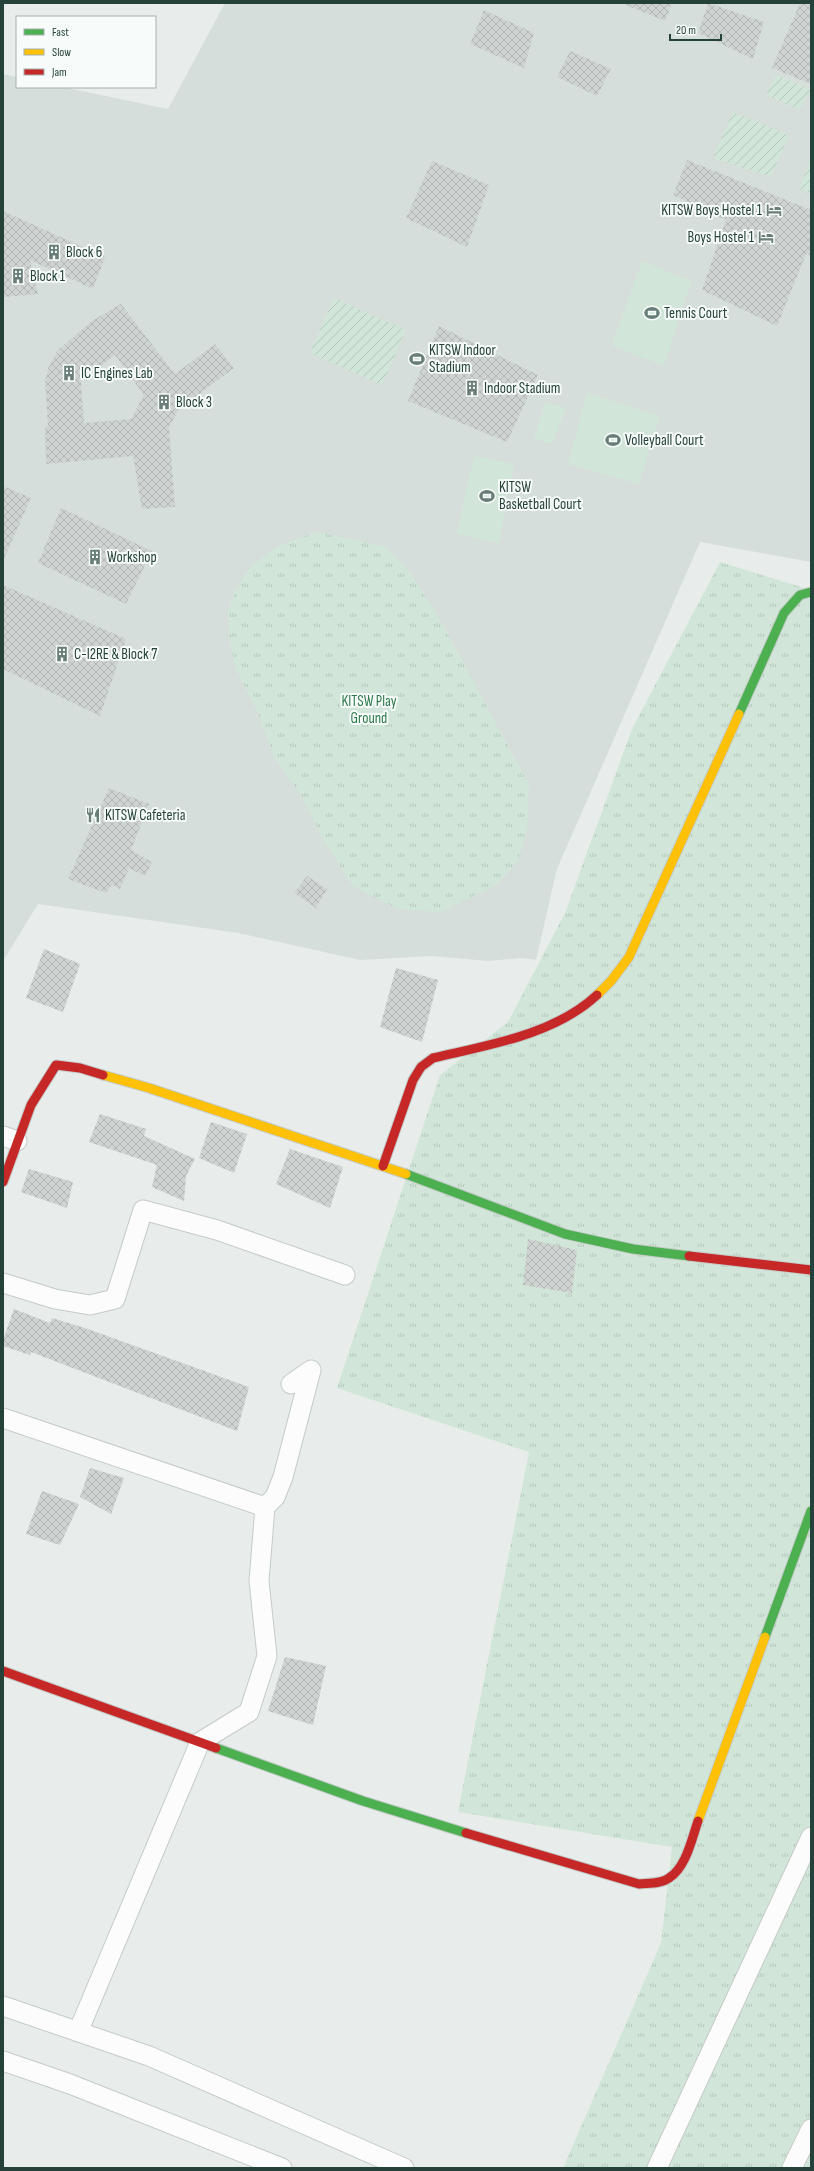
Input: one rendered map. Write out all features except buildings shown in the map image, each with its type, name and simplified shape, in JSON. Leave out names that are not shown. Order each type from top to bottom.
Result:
[{"type":"street","points":[[383,1166],[413,1080],[423,1063],[433,1058],[514,1038],[546,1027],[575,1012],[595,999],[617,977],[629,957],[701,801],[784,614],[800,595],[811,592]]},
{"type":"street","points":[[3,1182],[10,1138],[45,1077],[56,1064],[80,1068],[149,1088],[383,1166],[565,1234],[633,1249],[793,1270],[811,1270]]},
{"type":"street","points":[[3,1283],[55,1299],[90,1306],[115,1299],[143,1210],[217,1230],[344,1275]]},
{"type":"street","points":[[78,2032],[200,1742],[249,1712],[267,1656],[259,1581],[265,1507],[275,1497],[284,1477],[312,1370],[291,1384]]},
{"type":"street","points":[[3,1418],[265,1507]]},
{"type":"street","points":[[3,1670],[363,1801],[431,1823],[639,1884],[664,1882],[678,1872],[686,1854],[811,1511]]},
{"type":"street","points":[[656,2168],[811,1837]]},
{"type":"street","points":[[3,2006],[149,2056],[404,2168]]},
{"type":"street","points":[[3,2061],[70,2084],[282,2168]]},
{"type":"street","points":[[792,2168],[811,2129]]},
{"type":"shaded area","points":[[225,3],[811,3],[811,562],[700,542],[557,869],[536,960],[523,958],[488,961],[432,956],[360,960],[238,933],[38,904],[3,961],[3,74],[16,77],[16,88],[68,88],[168,109]]},
{"type":"green space","points":[[776,75],[810,89],[800,110],[766,95]]},
{"type":"green space","points":[[733,112],[789,135],[771,177],[713,158]]},
{"type":"green space","points":[[811,159],[811,194],[799,189]]},
{"type":"green space","name":"Tennis Court","points":[[642,261],[691,281],[664,366],[612,345]]},
{"type":"green space","points":[[334,298],[406,330],[382,385],[310,353]]},
{"type":"green space","name":"Volleyball Court","points":[[587,393],[659,416],[639,484],[568,464]]},
{"type":"green space","points":[[546,402],[566,408],[552,444],[534,438]]},
{"type":"green space","points":[[474,456],[514,464],[499,543],[457,534]]},
{"type":"green space","name":"KITSW Play Ground","points":[[316,532],[384,546],[411,574],[443,625],[529,785],[527,831],[518,861],[496,885],[440,912],[398,909],[353,886],[325,842],[301,795],[274,757],[258,713],[237,671],[231,649],[228,611],[235,592],[250,568],[275,548]]},
{"type":"green space","points":[[720,562],[811,590],[811,2168],[563,2168],[661,1943],[672,1847],[458,1812],[529,1452],[337,1388],[440,1075],[508,1022],[565,913],[632,729]]},
{"type":"traffic: fast","points":[[739,714],[784,613],[800,595],[811,592]]},
{"type":"traffic: fast","points":[[406,1174],[565,1234],[633,1249],[689,1256]]},
{"type":"traffic: fast","points":[[765,1637],[811,1511]]},
{"type":"traffic: fast","points":[[216,1748],[363,1801],[466,1833]]},
{"type":"traffic: slow","points":[[597,995],[611,981],[629,957],[739,714]]},
{"type":"traffic: slow","points":[[103,1075],[149,1088],[406,1174]]},
{"type":"traffic: slow","points":[[698,1821],[765,1637]]},
{"type":"traffic: jam","points":[[383,1166],[413,1080],[421,1067],[433,1058],[498,1043],[541,1029],[580,1009],[597,995]]},
{"type":"traffic: jam","points":[[3,1182],[31,1105],[56,1065],[80,1068],[103,1075]]},
{"type":"traffic: jam","points":[[689,1256],[811,1270]]},
{"type":"traffic: jam","points":[[3,1671],[216,1748]]},
{"type":"traffic: jam","points":[[466,1833],[639,1884],[655,1883],[666,1880],[675,1873],[688,1852],[698,1821]]},
{"type":"place","name":"KITSW Boys Hostel 1","points":[[774,210]]},
{"type":"place","name":"Boys Hostel 1","points":[[766,237]]},
{"type":"place","name":"Block 6","points":[[54,252]]},
{"type":"place","name":"Block 1","points":[[18,276]]},
{"type":"place","name":"Tennis Court","points":[[652,313]]},
{"type":"place","name":"KITSW Indoor Stadium","points":[[417,359]]},
{"type":"place","name":"IC Engines Lab","points":[[69,373]]},
{"type":"place","name":"Indoor Stadium","points":[[472,388]]},
{"type":"place","name":"Block 3","points":[[164,402]]},
{"type":"place","name":"Volleyball Court","points":[[613,440]]},
{"type":"place","name":"KITSW Basketball Court","points":[[487,496]]},
{"type":"place","name":"Workshop","points":[[95,557]]},
{"type":"place","name":"C-I2RE & Block 7","points":[[62,654]]},
{"type":"place","name":"KITSW Cafeteria","points":[[93,815]]}]
